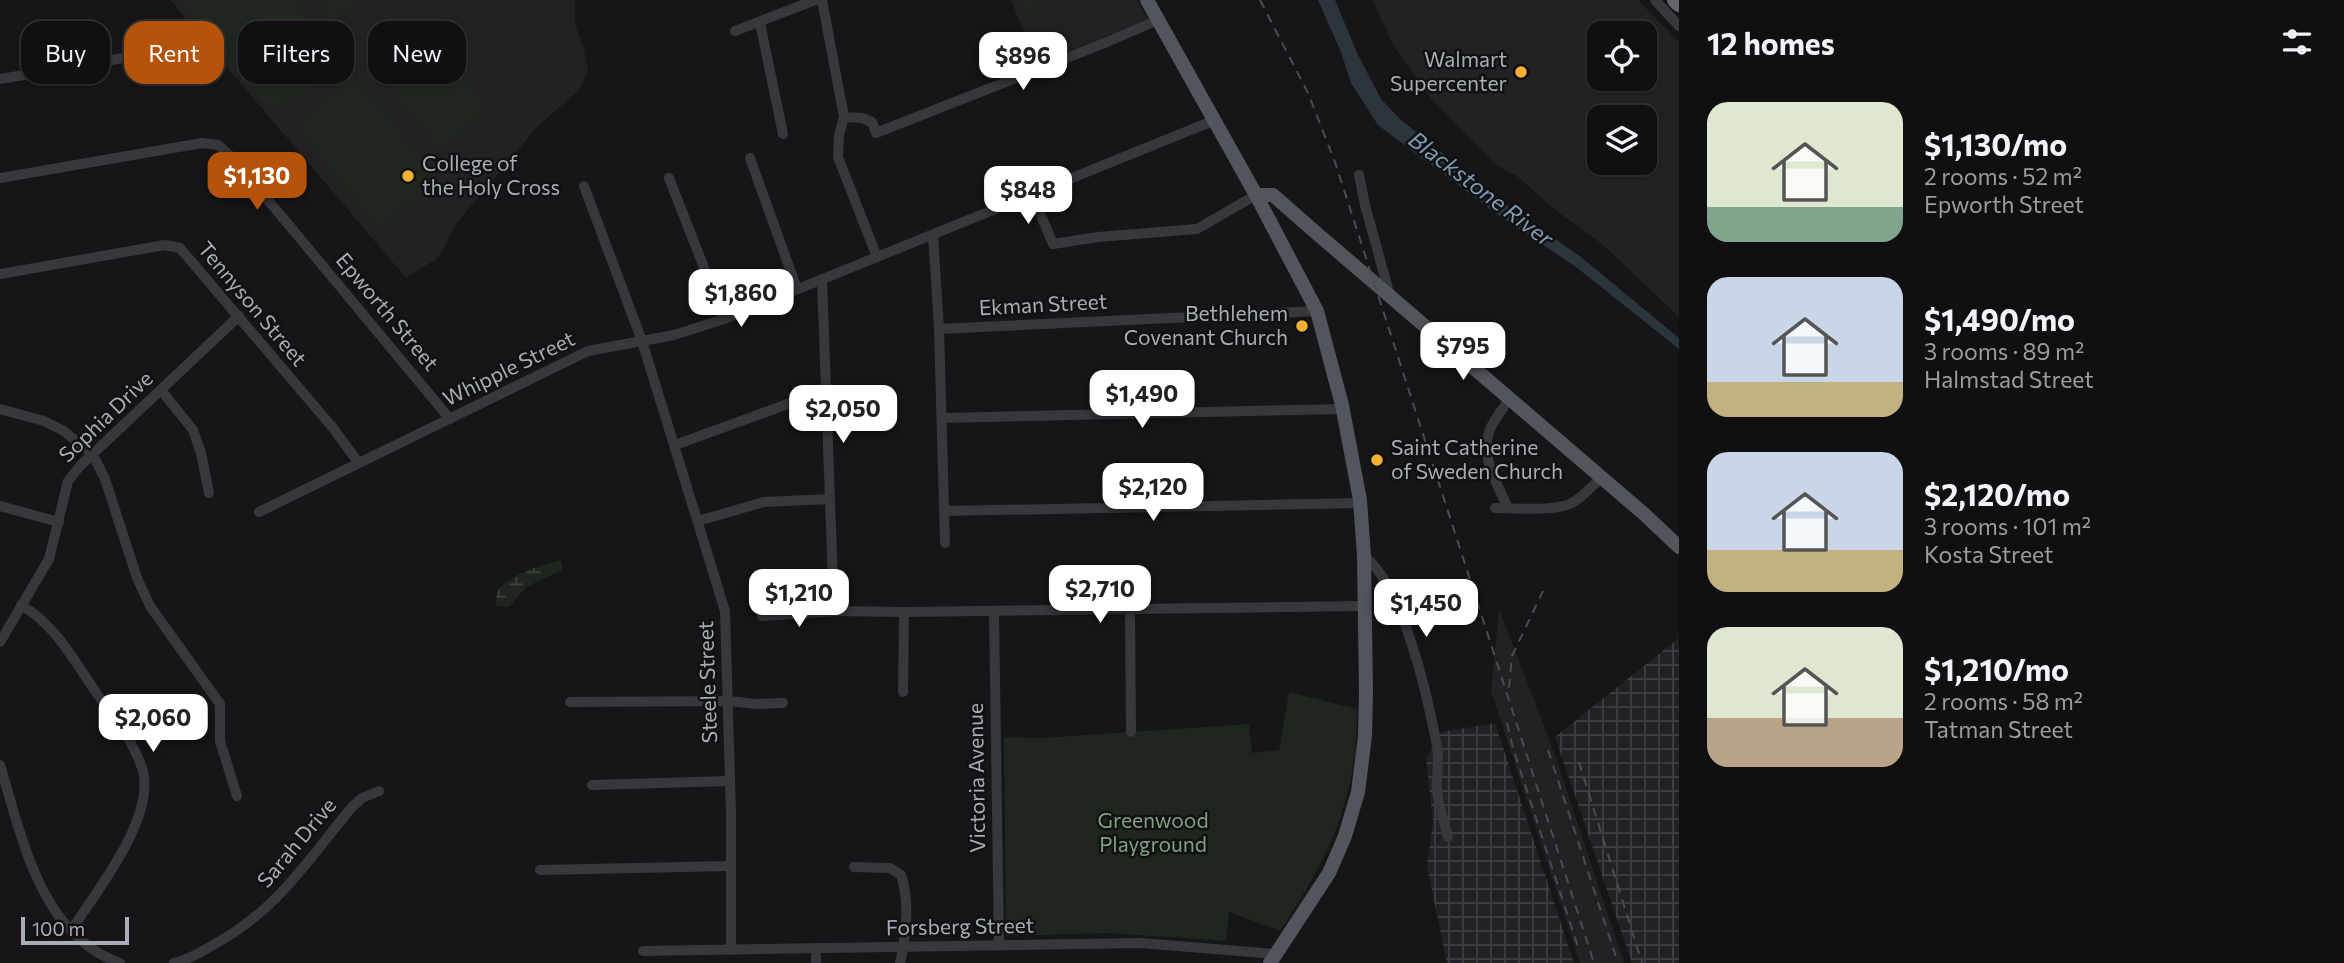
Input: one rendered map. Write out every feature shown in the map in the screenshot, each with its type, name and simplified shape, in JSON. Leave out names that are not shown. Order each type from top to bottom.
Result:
[{"type":"highway","points":[[1675,0],[1679,4]]},
{"type":"main road","points":[[1147,0],[1256,195],[1317,311],[1342,409],[1361,503],[1365,606],[1365,736],[1354,811],[1329,873],[1273,959]]},
{"type":"main road","points":[[1256,195],[1273,195],[1284,202],[1679,547]]},
{"type":"street","points":[[775,0],[781,13]]},
{"type":"street","points":[[735,31],[816,0]]},
{"type":"street","points":[[822,0],[844,117],[839,135],[838,158],[877,257]]},
{"type":"street","points":[[1655,0],[1679,26]]},
{"type":"street","points":[[844,117],[862,118],[872,122],[876,133],[1107,43],[1158,20]]},
{"type":"street","points":[[760,23],[783,134]]},
{"type":"street","points":[[0,79],[124,58]]},
{"type":"street","name":"Whipple Street","points":[[260,512],[588,351],[674,335],[724,318],[1214,120]]},
{"type":"street","name":"Epworth Street","points":[[0,178],[202,144],[218,145],[234,159],[450,419]]},
{"type":"street","points":[[750,158],[797,289]]},
{"type":"street","points":[[1359,175],[1364,205],[1390,296]]},
{"type":"street","points":[[669,178],[724,318]]},
{"type":"street","name":"Steele Street","points":[[584,186],[642,341],[725,611],[731,950]]},
{"type":"street","points":[[1032,194],[1054,244],[1098,237],[1197,229],[1256,195]]},
{"type":"street","points":[[933,235],[939,329],[945,543]]},
{"type":"street","name":"Tennyson Street","points":[[0,274],[173,245],[180,247],[358,462]]},
{"type":"street","points":[[822,279],[834,611]]},
{"type":"street","name":"Ekman Street","points":[[939,329],[1317,311]]},
{"type":"street","name":"Sophia Drive","points":[[0,642],[49,559],[68,481],[239,317]]},
{"type":"street","points":[[161,390],[193,430],[209,493]]},
{"type":"street","points":[[675,445],[826,390]]},
{"type":"street","points":[[1508,508],[1489,464],[1486,444],[1491,426],[1509,399]]},
{"type":"street","points":[[0,409],[44,421],[64,431],[93,455],[105,479],[137,578],[150,606],[220,704],[220,741],[237,796]]},
{"type":"street","points":[[942,418],[1342,409]]},
{"type":"street","points":[[1495,508],[1567,505],[1601,478]]},
{"type":"street","points":[[698,521],[764,502],[830,499]]},
{"type":"street","points":[[945,511],[1361,503]]},
{"type":"street","points":[[0,506],[59,522]]},
{"type":"street","points":[[1364,556],[1372,562],[1387,584],[1415,657],[1438,749],[1437,791],[1448,837]]},
{"type":"street","points":[[21,605],[38,615],[54,632],[125,735],[142,767],[145,795],[137,825],[71,931]]},
{"type":"street","points":[[762,615],[834,611],[1365,606]]},
{"type":"street","points":[[1130,609],[1131,732]]},
{"type":"street","name":"Victoria Avenue","points":[[994,611],[999,945]]},
{"type":"street","points":[[903,692],[904,612]]},
{"type":"street","points":[[570,702],[728,701],[756,705],[783,703]]},
{"type":"street","points":[[0,765],[30,861],[58,916],[99,959],[120,963]]},
{"type":"street","points":[[593,785],[730,781]]},
{"type":"street","name":"Sarah Drive","points":[[174,963],[207,948],[251,921],[295,880],[352,807],[362,797],[379,791]]},
{"type":"street","points":[[540,870],[731,866]]},
{"type":"street","points":[[854,867],[890,868],[901,875],[906,932],[900,963]]},
{"type":"street","name":"Forsberg Street","points":[[643,951],[1141,943],[1273,959]]},
{"type":"street","points":[[816,948],[816,963]]},
{"type":"shaded area","name":"College of the Holy Cross","points":[[170,0],[575,0],[575,25],[584,48],[588,71],[579,90],[536,128],[456,224],[439,257],[406,278],[241,84],[354,84],[354,21],[238,21],[238,80],[224,64],[224,21],[188,21]]},
{"type":"shaded area","points":[[1011,0],[1137,0],[1148,20],[1036,63]]},
{"type":"shaded area","points":[[1372,0],[1638,0],[1679,42],[1679,317],[1602,244],[1554,209],[1518,177],[1495,164],[1431,99],[1393,45]]},
{"type":"shaded area","points":[[1499,609],[1554,752],[1624,963],[1580,963],[1491,691]]},
{"type":"shaded area","points":[[1679,638],[1679,963],[1632,963],[1555,737]]},
{"type":"shaded area","points":[[1495,723],[1574,963],[1447,963],[1427,866],[1433,821],[1426,759],[1441,732]]},
{"type":"green space","points":[[180,0],[294,0],[311,21],[238,21],[238,71],[224,54],[224,21],[197,21]]},
{"type":"green space","points":[[318,0],[360,0],[334,20]]},
{"type":"green space","points":[[1020,0],[1038,0],[1039,12],[1027,18]]},
{"type":"green space","points":[[354,77],[439,177],[379,228],[294,126],[344,84],[354,84]]},
{"type":"green space","points":[[466,82],[488,108],[440,149],[384,84]]},
{"type":"green space","points":[[249,84],[319,84],[293,102],[275,104],[269,109]]},
{"type":"green space","points":[[562,562],[562,570],[526,587],[509,607],[496,606],[496,597],[503,584],[517,575]]},
{"type":"green space","name":"Greenwood Playground","points":[[1289,692],[1357,709],[1356,742],[1346,799],[1337,826],[1313,877],[1280,931],[1229,912],[1226,941],[1109,933],[1006,936],[1004,737],[1041,738],[1249,724],[1252,753],[1279,750]]},
{"type":"water","name":"Blackstone River","points":[[1318,0],[1335,0],[1358,55],[1381,99],[1400,119],[1509,207],[1581,257],[1679,338],[1679,349],[1576,267],[1494,212],[1378,125],[1351,83],[1341,52]]},
{"type":"railway","points":[[1260,0],[1308,93],[1335,162],[1594,963]]},
{"type":"railway","points":[[1509,688],[1512,656],[1543,591]]},
{"type":"railway","points":[[1507,723],[1579,950]]},
{"type":"railway","points":[[1548,750],[1618,963]]},
{"type":"railway","points":[[1579,762],[1642,963]]},
{"type":"place","name":"Walmart Supercenter","points":[[1521,72]]},
{"type":"place","name":"College of the Holy Cross","points":[[408,176]]},
{"type":"place","name":"Bethlehem Covenant Church","points":[[1302,326]]},
{"type":"place","name":"Saint Catherine of Sweden Church","points":[[1377,460]]}]
